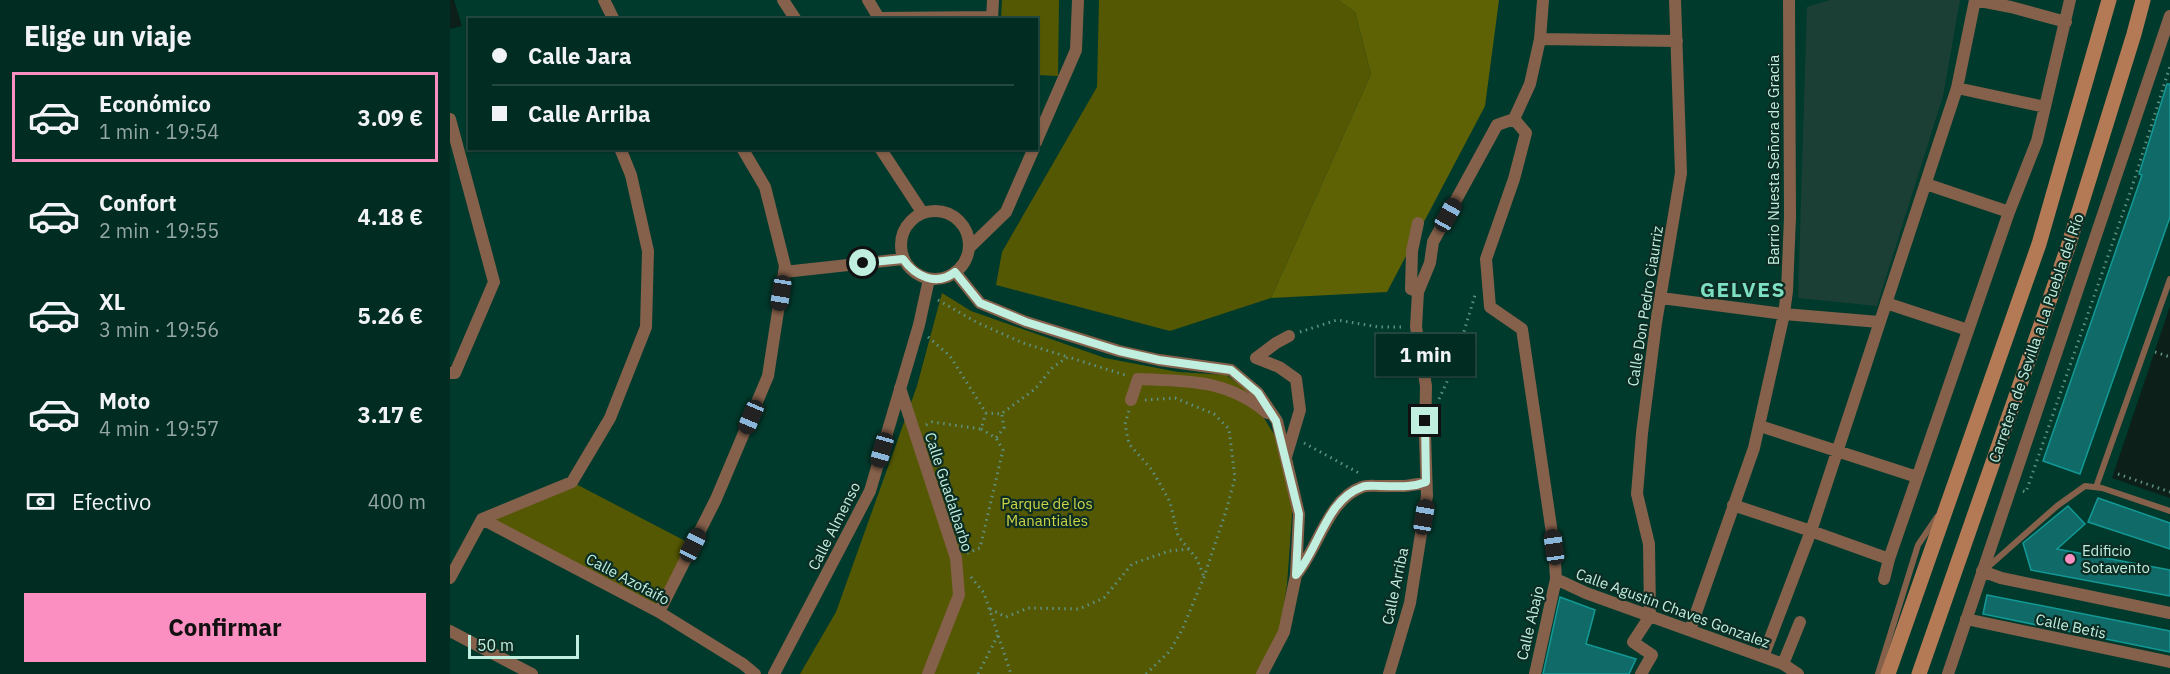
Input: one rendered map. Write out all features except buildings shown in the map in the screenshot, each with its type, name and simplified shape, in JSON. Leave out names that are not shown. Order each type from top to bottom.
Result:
[{"type":"main road","name":"Carretera de Sevilla a La Puebla del Río","points":[[1888,674],[2039,244],[2109,0]]},
{"type":"main road","name":"Carretera de Sevilla a La Puebla del Río","points":[[1919,674],[2068,247],[2143,0]]},
{"type":"street","points":[[604,0],[613,18]]},
{"type":"street","points":[[783,0],[795,18]]},
{"type":"street","points":[[868,0],[879,18]]},
{"type":"street","points":[[992,18],[993,0]]},
{"type":"street","points":[[1038,137],[1076,50],[1078,0]]},
{"type":"street","name":"Calle Arriba","points":[[1389,674],[1410,603],[1427,496],[1426,386],[1416,327],[1418,292],[1430,263],[1433,242],[1497,125],[1514,119],[1530,84],[1540,39],[1543,0]]},
{"type":"street","name":"Calle Don Pedro Ciaurriz","points":[[1650,616],[1649,544],[1637,494],[1642,433],[1681,173],[1675,0]]},
{"type":"street","name":"Barrio Nuesta Señora de Gracia","points":[[1690,630],[1760,426],[1784,314],[1790,217],[1789,0]]},
{"type":"street","points":[[1763,657],[1811,531],[1957,88],[1975,0],[2066,22]]},
{"type":"street","points":[[1884,579],[1888,559],[2009,212],[2037,141],[2070,0]]},
{"type":"street","points":[[1948,674],[2170,16]]},
{"type":"street","points":[[1540,39],[1677,41]]},
{"type":"street","points":[[1957,88],[2045,107]]},
{"type":"street","points":[[450,119],[456,163],[494,282],[455,373],[450,374]]},
{"type":"street","name":"Calle Agustin Chaves Gonzalez","points":[[1514,119],[1526,133],[1514,179],[1486,259],[1490,307],[1522,328],[1554,547],[1556,579],[1586,593],[1783,664],[1798,674]]},
{"type":"street","points":[[450,578],[482,519],[572,482],[610,418],[646,327],[648,251],[631,175],[621,150]]},
{"type":"street","points":[[659,612],[716,499],[768,376],[785,266],[765,187],[743,150]]},
{"type":"street","points":[[881,150],[922,212]]},
{"type":"street","points":[[970,247],[1006,212],[1033,150]]},
{"type":"street","points":[[1926,184],[2009,212]]},
{"type":"street","points":[[933,210],[955,216],[968,235],[970,247],[961,268],[941,279],[929,279],[918,275],[903,259],[900,248],[905,226],[922,212],[933,210]]},
{"type":"street","points":[[1418,223],[1412,252],[1411,289],[1418,292]]},
{"type":"street","points":[[784,272],[903,259]]},
{"type":"street","points":[[955,272],[980,303],[1026,322],[1119,351],[1159,360],[1231,370],[1258,393],[1276,421],[1299,514],[1296,575],[1284,632],[1262,674]]},
{"type":"street","name":"Calle Almenso","points":[[774,674],[870,491],[918,328],[929,279]]},
{"type":"street","points":[[1661,298],[1784,314],[1879,322]]},
{"type":"street","points":[[1886,303],[1968,330]]},
{"type":"street","points":[[1286,457],[1294,437],[1300,410],[1296,379],[1279,367],[1256,358],[1275,343],[1289,336]]},
{"type":"street","points":[[1131,400],[1138,379],[1206,382],[1233,390],[1276,421]]},
{"type":"street","name":"Calle Guadalbarbo","points":[[900,388],[956,558],[959,595],[928,674]]},
{"type":"street","points":[[1760,426],[1917,477]]},
{"type":"street","points":[[1296,575],[1307,562],[1331,514],[1346,496],[1363,486],[1414,486],[1426,482]]},
{"type":"street","points":[[1733,505],[1888,559]]},
{"type":"street","name":"Calle Azofaifo","points":[[482,519],[659,612],[743,664],[755,674]]},
{"type":"street","points":[[1982,571],[2001,578],[2170,613]]},
{"type":"street","name":"Calle Abajo","points":[[1535,674],[1556,579]]},
{"type":"street","points":[[1641,674],[1652,655],[1633,642],[1650,616]]},
{"type":"street","name":"Calle Betis","points":[[1966,619],[2170,663]]},
{"type":"street","points":[[1783,664],[1800,622]]},
{"type":"street","points":[[450,631],[532,674]]},
{"type":"lane","points":[[2096,487],[2170,279]]},
{"type":"lane","points":[[1982,571],[2057,506],[2085,486],[2096,487],[2170,511]]},
{"type":"lane","points":[[1878,674],[1918,545],[1949,499]]},
{"type":"path","points":[[1426,407],[1437,405],[1452,371],[1473,297],[1487,272]]},
{"type":"path","points":[[926,293],[985,326],[1023,343],[1138,379]]},
{"type":"path","points":[[1289,336],[1337,320],[1378,327],[1416,327]]},
{"type":"path","points":[[918,328],[950,356],[986,413],[981,429]]},
{"type":"path","points":[[2155,352],[2170,357]]},
{"type":"path","points":[[986,413],[1001,414],[1035,389],[1053,367],[1068,357]]},
{"type":"path","points":[[1146,674],[1170,651],[1182,630],[1204,577],[1226,511],[1234,478],[1229,429],[1214,414],[1175,398],[1131,400],[1125,424],[1128,444],[1152,470],[1170,502],[1178,536],[1197,559],[1204,577]]},
{"type":"path","points":[[996,438],[1004,428],[1001,414]]},
{"type":"path","points":[[914,431],[932,422],[981,429],[996,438],[1003,450],[980,548],[956,558],[984,593],[1011,674]]},
{"type":"path","points":[[1294,437],[1359,472],[1363,486]]},
{"type":"path","points":[[2118,474],[2170,492]]},
{"type":"path","points":[[990,609],[1006,617],[1028,608],[1079,609],[1104,598],[1132,564],[1169,551],[1189,549]]},
{"type":"path","points":[[978,674],[999,633]]},
{"type":"shaded area","points":[[450,0],[454,0],[462,26],[450,29]]},
{"type":"shaded area","points":[[1338,0],[1499,0],[1485,106],[1387,292],[1271,298],[1371,74],[1355,12]]},
{"type":"shaded area","points":[[1830,0],[1960,0],[1943,96],[1877,306],[1798,298],[1807,7]]},
{"type":"shaded area","points":[[2170,306],[2170,498],[2112,478]]},
{"type":"green space","points":[[1002,0],[1059,0],[1058,76],[1038,75],[1038,18],[1001,18]]},
{"type":"green space","points":[[1099,0],[1338,0],[1355,12],[1371,74],[1271,298],[1170,331],[996,285],[1002,252],[1097,87]]},
{"type":"green space","name":"Parque de los Manantiales","points":[[942,293],[971,311],[1105,358],[1178,372],[1226,375],[1246,389],[1277,439],[1293,501],[1287,585],[1280,629],[1256,674],[800,674],[836,612],[917,386]]},
{"type":"green space","points":[[572,482],[693,545],[659,612],[482,519]]},
{"type":"place","name":"Edificio Sotavento","points":[[2070,559]]},
{"type":"district","name":"GELVES","points":[[1743,289]]},
{"type":"route","points":[[863,263],[903,259],[918,275],[929,279],[941,279],[955,272],[980,303],[1026,322],[1119,351],[1159,360],[1231,370],[1258,393],[1276,421],[1299,514],[1296,575],[1307,562],[1331,514],[1346,496],[1363,486],[1414,486],[1426,482],[1425,421]]}]
